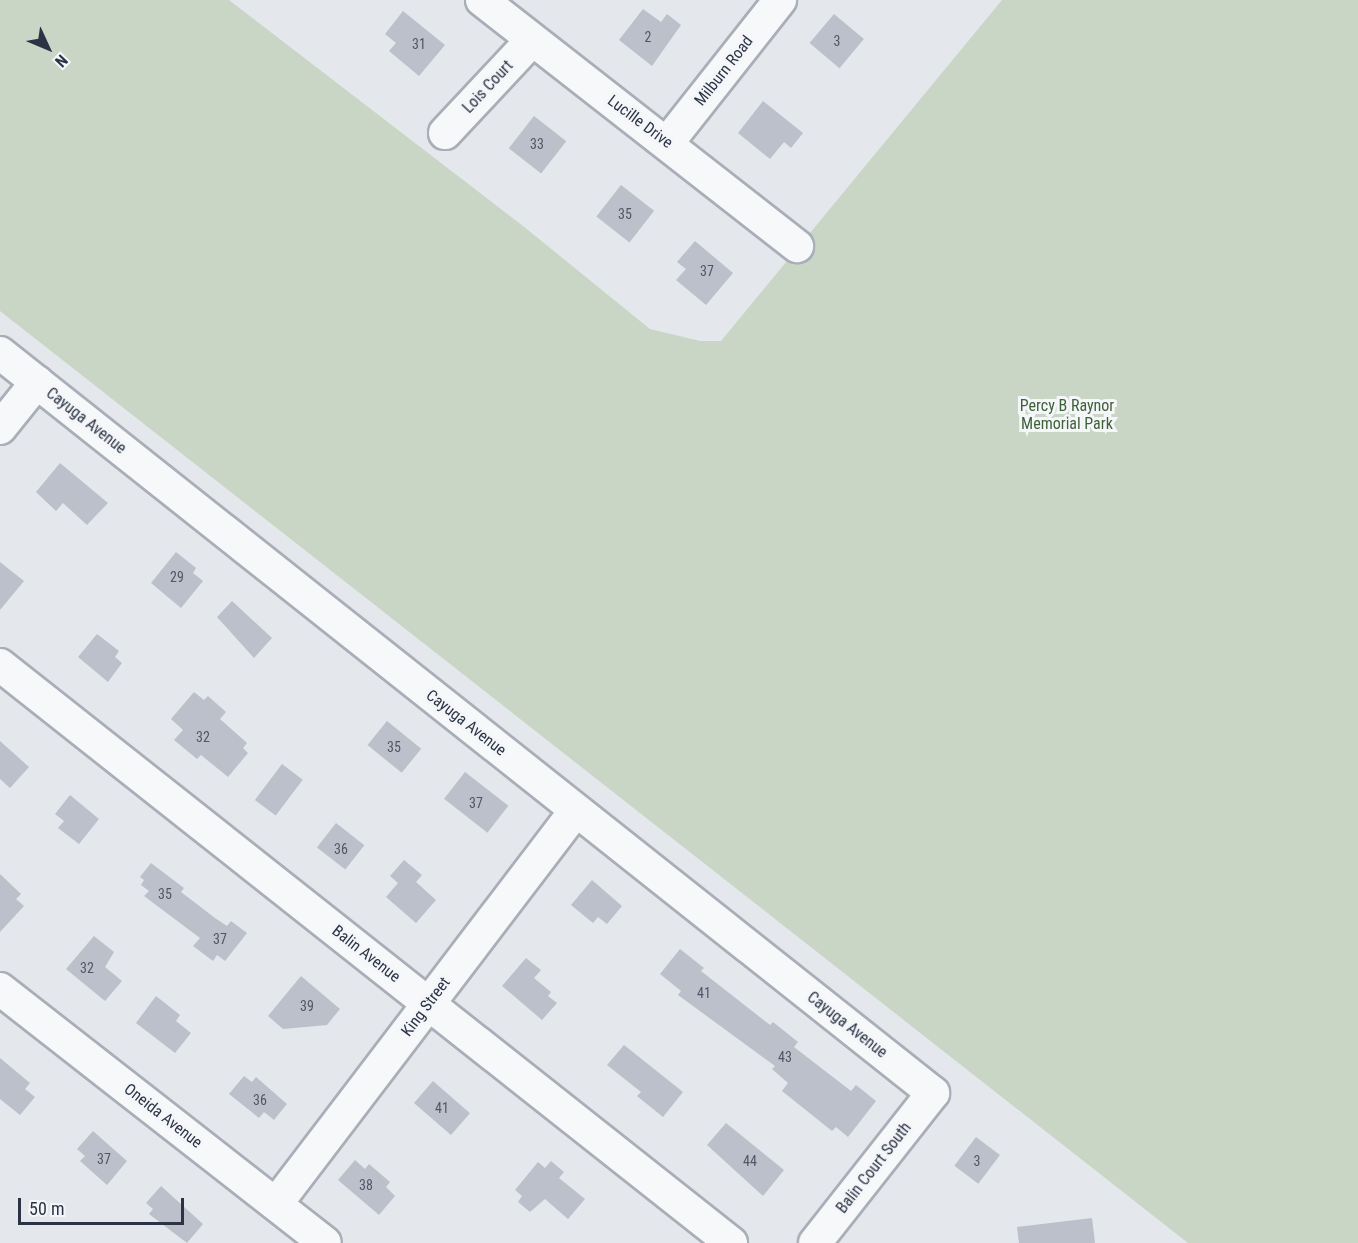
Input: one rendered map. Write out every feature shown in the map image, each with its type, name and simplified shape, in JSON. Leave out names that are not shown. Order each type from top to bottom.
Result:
[{"type":"street","name":"Lucille Drive","points":[[482,0],[668,142],[797,246]]},
{"type":"street","name":"Milburn Road","points":[[668,142],[780,0]]},
{"type":"street","name":"Lois Court","points":[[445,133],[532,40]]},
{"type":"street","name":"Cayuga Avenue","points":[[0,353],[933,1093]]},
{"type":"street","points":[[0,428],[37,382]]},
{"type":"street","name":"Balin Avenue","points":[[0,665],[732,1243]]},
{"type":"street","name":"King Street","points":[[276,1204],[576,810]]},
{"type":"street","name":"Oneida Avenue","points":[[0,989],[325,1243]]},
{"type":"street","name":"Balin Court South","points":[[815,1243],[933,1093]]},
{"type":"green space","name":"Percy B Raynor Memorial Park","points":[[0,0],[229,0],[523,226],[650,329],[700,341],[721,341],[1002,0],[1358,0],[1358,1243],[1188,1243],[0,311]]},
{"type":"building","points":[[643,9],[661,22],[667,14],[681,25],[652,66],[619,40]]},
{"type":"building","points":[[403,11],[445,45],[419,76],[389,51],[396,43],[385,34]]},
{"type":"building","points":[[834,14],[864,39],[839,68],[810,43]]},
{"type":"building","points":[[763,101],[803,133],[791,148],[784,142],[770,159],[738,133]]},
{"type":"building","points":[[534,116],[566,141],[541,174],[509,148]]},
{"type":"building","points":[[621,185],[654,211],[629,242],[596,217]]},
{"type":"building","points":[[695,241],[733,273],[706,305],[676,280],[686,269],[677,262]]},
{"type":"building","points":[[60,463],[108,503],[87,525],[63,503],[56,511],[36,492]]},
{"type":"building","points":[[176,552],[196,568],[193,573],[203,581],[181,608],[151,583]]},
{"type":"building","points":[[0,562],[24,581],[0,610]]},
{"type":"building","points":[[232,601],[272,638],[254,658],[217,617]]},
{"type":"building","points":[[97,634],[119,651],[115,657],[122,663],[108,682],[78,657]]},
{"type":"building","points":[[194,692],[204,700],[208,696],[226,712],[220,719],[247,743],[243,748],[248,753],[228,777],[201,755],[197,759],[174,740],[183,730],[171,719]]},
{"type":"building","points":[[387,721],[421,749],[402,773],[367,745]]},
{"type":"building","points":[[0,741],[29,767],[10,788],[0,779]]},
{"type":"building","points":[[282,764],[303,780],[276,816],[255,800]]},
{"type":"building","points":[[465,772],[508,806],[487,833],[444,799]]},
{"type":"building","points":[[70,795],[99,819],[79,844],[58,828],[64,821],[55,814]]},
{"type":"building","points":[[336,823],[364,845],[345,870],[317,847]]},
{"type":"building","points":[[404,860],[422,875],[416,882],[436,900],[416,923],[386,897],[398,883],[390,876]]},
{"type":"building","points":[[151,863],[184,888],[181,892],[215,918],[227,926],[231,921],[247,933],[225,961],[217,955],[213,961],[193,946],[200,938],[144,896],[149,891],[141,885],[144,880],[140,877]]},
{"type":"building","points":[[0,874],[21,894],[16,899],[24,906],[0,932]]},
{"type":"building","points":[[592,880],[622,906],[607,924],[598,917],[593,923],[571,905]]},
{"type":"building","points":[[94,936],[114,952],[105,967],[122,981],[105,1001],[66,969]]},
{"type":"building","points":[[680,949],[704,968],[701,971],[770,1025],[773,1022],[798,1042],[794,1047],[851,1091],[856,1085],[876,1101],[848,1137],[836,1127],[832,1131],[782,1091],[788,1083],[772,1069],[775,1066],[678,995],[681,991],[660,974]]},
{"type":"building","points":[[526,958],[541,970],[534,978],[551,992],[548,996],[557,1003],[542,1020],[502,986]]},
{"type":"building","points":[[301,976],[340,1009],[327,1025],[283,1029],[268,1016]]},
{"type":"building","points":[[156,996],[180,1015],[176,1021],[191,1033],[175,1053],[136,1023]]},
{"type":"building","points":[[624,1045],[683,1092],[663,1117],[637,1096],[641,1092],[607,1065]]},
{"type":"building","points":[[0,1058],[30,1083],[25,1089],[35,1097],[20,1115],[0,1099]]},
{"type":"building","points":[[244,1076],[252,1082],[256,1077],[287,1104],[274,1120],[264,1112],[259,1118],[229,1094]]},
{"type":"building","points":[[433,1081],[470,1113],[451,1135],[414,1103]]},
{"type":"building","points":[[726,1123],[784,1170],[763,1196],[707,1145]]},
{"type":"building","points":[[93,1131],[127,1161],[107,1185],[80,1161],[85,1156],[77,1149]]},
{"type":"building","points":[[976,1137],[1000,1155],[978,1184],[954,1166]]},
{"type":"building","points":[[355,1160],[365,1169],[369,1164],[390,1182],[386,1187],[395,1196],[379,1215],[338,1180]]},
{"type":"building","points":[[551,1161],[564,1172],[559,1178],[585,1199],[568,1219],[545,1199],[530,1212],[518,1202],[522,1196],[515,1190],[538,1162],[545,1168]]},
{"type":"building","points":[[161,1186],[203,1224],[187,1243],[149,1214],[153,1209],[146,1203]]},
{"type":"building","points":[[1092,1218],[1095,1243],[1019,1243],[1017,1227]]}]
